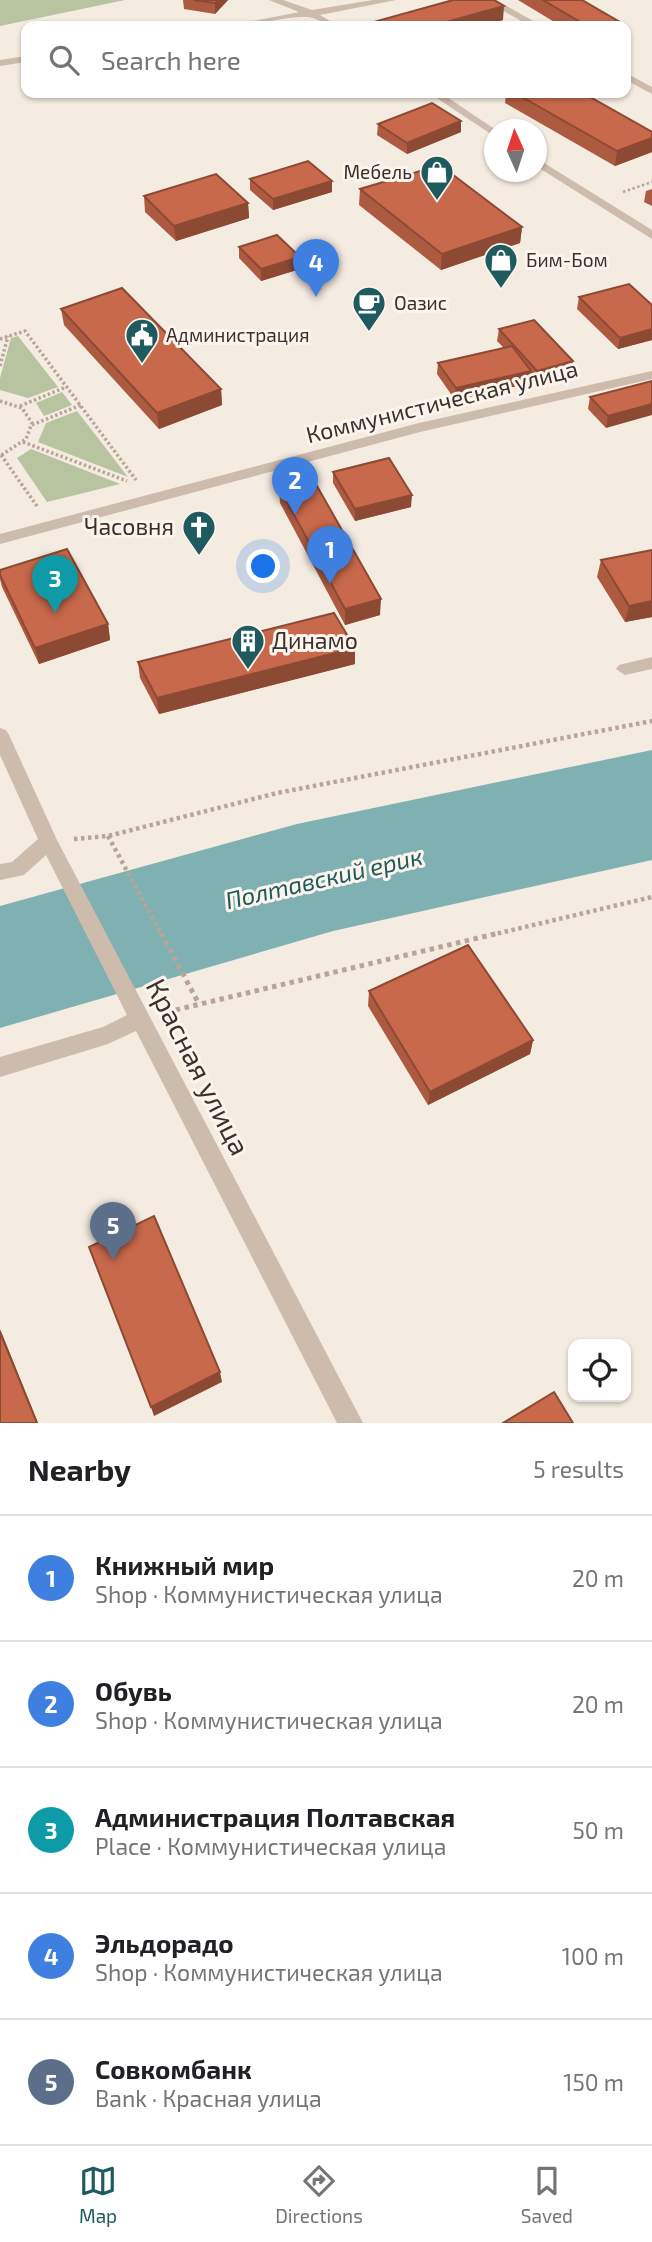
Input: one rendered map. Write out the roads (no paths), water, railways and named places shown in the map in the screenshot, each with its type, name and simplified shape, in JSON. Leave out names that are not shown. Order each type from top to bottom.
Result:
[{"type":"street","points":[[274,0],[324,21]]},
{"type":"street","points":[[263,21],[391,0]]},
{"type":"street","points":[[489,0],[528,21]]},
{"type":"street","points":[[0,63],[21,60]]},
{"type":"street","points":[[631,79],[652,91]]},
{"type":"street","points":[[442,98],[484,126]]},
{"type":"street","points":[[547,167],[652,235]]},
{"type":"street","name":"Коммунистическая улица","points":[[0,539],[419,428],[652,375]]},
{"type":"street","points":[[625,669],[652,663]]},
{"type":"street","name":"Красная улица","points":[[0,735],[52,848],[350,1423]]},
{"type":"street","points":[[0,872],[17,869],[52,848]]},
{"type":"street","points":[[0,1067],[108,1035],[136,1013]]},
{"type":"water","name":"Полтавский ерик","points":[[652,750],[652,860],[333,931],[0,1028],[0,906],[297,824]]},
{"type":"place","name":"Мебель","points":[[437,202]]},
{"type":"place","name":"Бим-Бом","points":[[501,290]]},
{"type":"place","name":"Эльдорадо","points":[[316,297]]},
{"type":"place","name":"Оазис","points":[[369,333]]},
{"type":"place","name":"Администрация","points":[[142,365]]},
{"type":"place","name":"Обувь","points":[[295,515]]},
{"type":"place","name":"Часовня","points":[[199,557]]},
{"type":"place","name":"Книжный мир","points":[[330,584]]},
{"type":"place","name":"Администрация Полтавская","points":[[55,613]]},
{"type":"place","name":"Динамо","points":[[248,671]]},
{"type":"place","name":"Совкомбанк","points":[[113,1260]]}]
